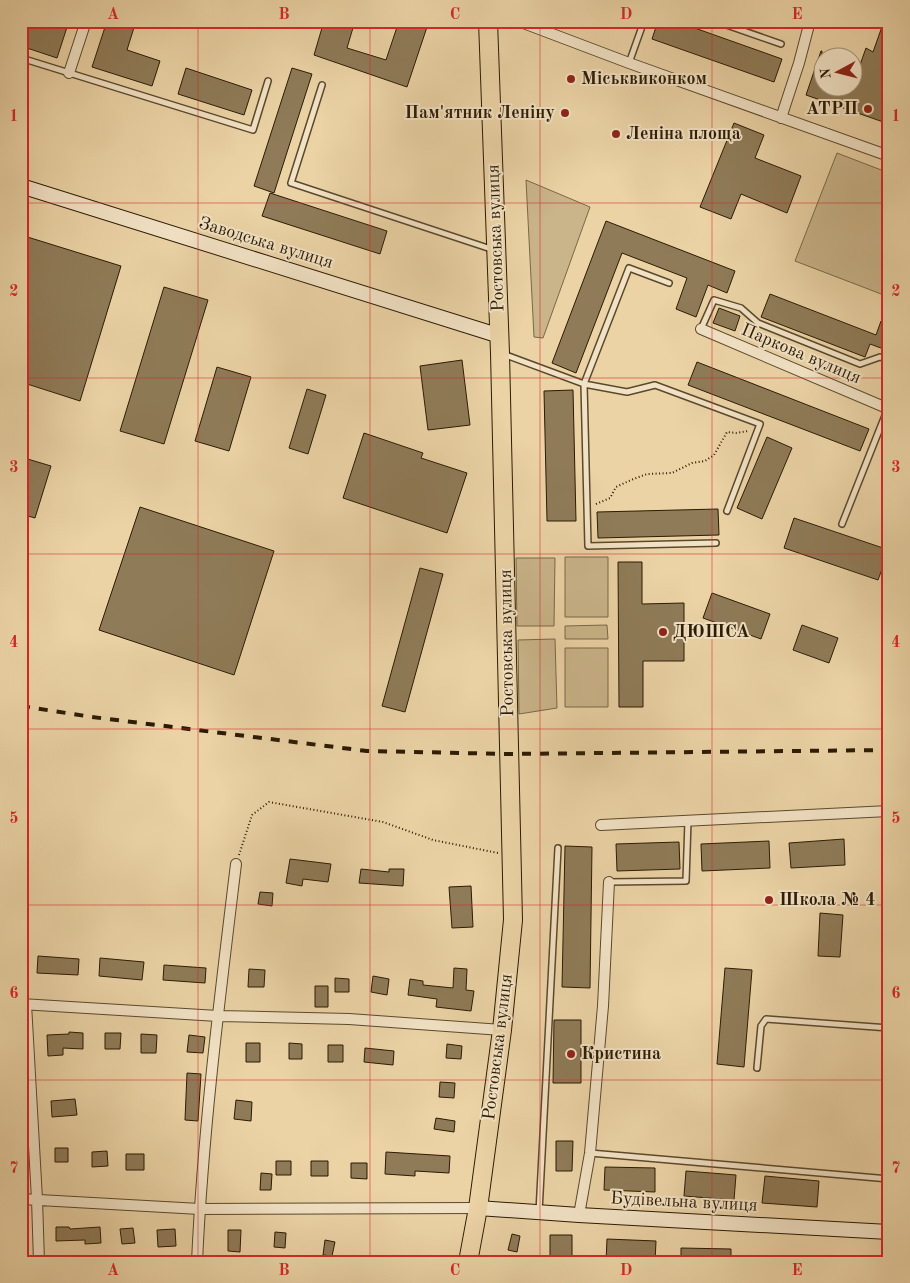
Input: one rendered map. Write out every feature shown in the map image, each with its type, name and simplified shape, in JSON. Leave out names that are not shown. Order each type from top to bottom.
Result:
[{"type":"highway","name":"Ростовська вулиця","points":[[471,1257],[502,1030],[513,920],[500,344],[488,21]]},
{"type":"main road","name":"Заводська вулиця","points":[[21,186],[500,344]]},
{"type":"main road","name":"Будівельна вулиця","points":[[478,1208],[889,1232]]},
{"type":"street","points":[[69,73],[86,21]]},
{"type":"street","points":[[518,21],[628,63],[889,156]]},
{"type":"street","points":[[781,118],[810,21]]},
{"type":"street","name":"Паркова вулиця","points":[[701,328],[888,407]]},
{"type":"street","points":[[601,824],[889,811]]},
{"type":"street","points":[[197,1262],[200,1209],[218,1016],[236,864]]},
{"type":"street","points":[[579,1215],[590,1153],[602,1006],[609,882]]},
{"type":"street","points":[[39,1262],[37,1199],[24,1004],[218,1016],[349,1019],[502,1030]]},
{"type":"street","points":[[21,1199],[200,1209],[478,1208]]},
{"type":"lane","points":[[628,63],[644,21]]},
{"type":"lane","points":[[715,21],[782,44]]},
{"type":"lane","points":[[21,58],[253,130],[268,80]]},
{"type":"lane","points":[[322,85],[291,183],[496,251]]},
{"type":"lane","points":[[670,283],[629,268],[584,384],[588,546],[716,543]]},
{"type":"lane","points":[[701,328],[714,300],[741,308],[758,323],[860,364],[880,357],[889,360]]},
{"type":"lane","points":[[500,344],[584,384],[628,392],[655,385],[760,424],[727,511]]},
{"type":"lane","points":[[842,524],[888,407]]},
{"type":"lane","points":[[609,882],[686,881],[688,820]]},
{"type":"lane","points":[[539,1212],[558,848]]},
{"type":"lane","points":[[757,1068],[761,1026],[766,1018],[889,1028]]},
{"type":"lane","points":[[590,1153],[889,1179]]},
{"type":"path","points":[[587,507],[610,498],[616,487],[631,480],[648,474],[672,473],[692,464],[705,461],[714,455],[727,432],[736,433],[758,429]]},
{"type":"path","points":[[236,864],[252,816],[269,802],[383,822],[433,840],[511,857]]},
{"type":"shaded area","points":[[837,153],[889,173],[889,297],[795,261]]},
{"type":"shaded area","points":[[526,180],[590,207],[543,338],[534,337]]},
{"type":"shaded area","points":[[565,557],[608,557],[608,617],[565,617]]},
{"type":"shaded area","points":[[516,558],[555,558],[554,626],[517,626]]},
{"type":"shaded area","points":[[607,625],[608,639],[565,639],[565,626]]},
{"type":"shaded area","points":[[555,639],[557,708],[519,714],[518,640]]},
{"type":"shaded area","points":[[565,648],[608,648],[608,707],[565,707]]},
{"type":"building","points":[[21,21],[32,21],[43,25],[44,21],[69,21],[57,58],[21,46]]},
{"type":"building","points":[[107,21],[136,21],[127,50],[160,61],[152,86],[92,67]]},
{"type":"building","points":[[324,21],[355,21],[347,48],[386,60],[399,21],[429,21],[407,87],[314,55]]},
{"type":"building","points":[[658,21],[675,21],[782,59],[774,82],[652,39]]},
{"type":"building","points":[[884,21],[889,21],[889,124],[815,98],[862,98],[862,59],[866,48],[873,52]]},
{"type":"building","points":[[186,68],[252,90],[244,115],[178,94]]},
{"type":"building","points":[[292,68],[312,74],[274,193],[254,186]]},
{"type":"building","points":[[812,77],[812,97],[806,95]]},
{"type":"building","points":[[734,123],[764,135],[755,158],[801,176],[787,213],[741,194],[731,219],[700,207]]},
{"type":"building","points":[[270,193],[387,231],[380,254],[262,216]]},
{"type":"building","points":[[606,221],[735,271],[727,293],[708,285],[696,317],[676,309],[687,278],[622,253],[576,373],[552,363]]},
{"type":"building","points":[[21,235],[121,266],[80,401],[21,382]]},
{"type":"building","points":[[164,287],[208,300],[164,444],[120,431]]},
{"type":"building","points":[[770,294],[876,335],[881,321],[889,324],[889,351],[870,344],[865,357],[761,317]]},
{"type":"building","points":[[719,308],[740,316],[735,331],[713,323]]},
{"type":"building","points":[[462,360],[470,425],[428,430],[420,366]]},
{"type":"building","points":[[697,362],[869,429],[860,451],[688,385]]},
{"type":"building","points":[[217,367],[251,377],[229,451],[195,441]]},
{"type":"building","points":[[307,389],[326,395],[308,454],[289,448]]},
{"type":"building","points":[[573,390],[576,521],[547,521],[544,391]]},
{"type":"building","points":[[364,433],[423,453],[421,458],[467,473],[447,533],[343,498]]},
{"type":"building","points":[[767,437],[792,448],[762,519],[737,508]]},
{"type":"building","points":[[21,457],[51,466],[35,518],[21,514]]},
{"type":"building","points":[[140,507],[274,551],[234,675],[99,630]]},
{"type":"building","points":[[718,509],[719,535],[598,538],[597,512]]},
{"type":"building","points":[[794,518],[889,550],[878,580],[784,548]]},
{"type":"building","points":[[618,562],[642,562],[642,604],[684,603],[684,661],[643,661],[643,707],[619,707]]},
{"type":"building","points":[[420,568],[443,574],[405,712],[382,706]]},
{"type":"building","points":[[712,593],[770,614],[761,639],[703,618]]},
{"type":"building","points":[[802,625],[838,638],[829,663],[793,650]]},
{"type":"building","points":[[844,839],[845,865],[791,868],[789,843]]},
{"type":"building","points":[[769,841],[770,868],[702,871],[701,844]]},
{"type":"building","points":[[679,842],[680,869],[617,871],[616,844]]},
{"type":"building","points":[[565,846],[592,847],[590,988],[562,987]]},
{"type":"building","points":[[290,859],[331,864],[328,882],[303,879],[302,886],[286,883]]},
{"type":"building","points":[[361,869],[389,872],[389,869],[404,869],[403,886],[359,883]]},
{"type":"building","points":[[471,886],[473,927],[452,928],[449,887]]},
{"type":"building","points":[[260,892],[273,893],[272,906],[258,904]]},
{"type":"building","points":[[820,913],[843,915],[840,957],[818,956]]},
{"type":"building","points":[[38,956],[79,959],[78,975],[37,973]]},
{"type":"building","points":[[100,958],[144,962],[142,980],[99,976]]},
{"type":"building","points":[[164,965],[206,968],[205,983],[163,980]]},
{"type":"building","points":[[454,968],[467,969],[466,990],[474,991],[471,1011],[436,1007],[437,999],[408,995],[410,979],[423,981],[423,985],[453,988]]},
{"type":"building","points":[[725,968],[752,970],[744,1067],[717,1064]]},
{"type":"building","points":[[249,969],[265,970],[264,987],[248,987]]},
{"type":"building","points":[[373,976],[389,979],[387,995],[371,992]]},
{"type":"building","points":[[335,978],[349,979],[349,992],[335,992]]},
{"type":"building","points":[[315,986],[328,986],[328,1007],[315,1007]]},
{"type":"building","points":[[554,1020],[581,1020],[581,1083],[553,1083]]},
{"type":"building","points":[[69,1032],[83,1033],[83,1049],[63,1048],[63,1055],[48,1056],[47,1035],[69,1034]]},
{"type":"building","points":[[105,1033],[121,1033],[120,1049],[105,1049]]},
{"type":"building","points":[[141,1034],[157,1035],[156,1053],[141,1053]]},
{"type":"building","points":[[189,1035],[205,1037],[203,1053],[187,1052]]},
{"type":"building","points":[[246,1043],[260,1043],[260,1062],[246,1062]]},
{"type":"building","points":[[289,1043],[302,1044],[302,1059],[289,1059]]},
{"type":"building","points":[[447,1044],[462,1046],[461,1059],[446,1058]]},
{"type":"building","points":[[328,1045],[343,1045],[343,1062],[328,1062]]},
{"type":"building","points":[[365,1048],[394,1051],[393,1065],[364,1062]]},
{"type":"building","points":[[187,1073],[201,1074],[198,1121],[185,1120]]},
{"type":"building","points":[[440,1082],[455,1083],[454,1098],[439,1097]]},
{"type":"building","points":[[75,1099],[77,1115],[52,1117],[51,1101]]},
{"type":"building","points":[[236,1100],[252,1102],[251,1121],[234,1119]]},
{"type":"building","points":[[436,1118],[455,1121],[454,1132],[434,1129]]},
{"type":"building","points":[[556,1141],[573,1141],[572,1171],[556,1171]]},
{"type":"building","points":[[55,1148],[68,1148],[68,1162],[55,1162]]},
{"type":"building","points":[[107,1151],[108,1166],[92,1167],[92,1152]]},
{"type":"building","points":[[386,1152],[450,1156],[449,1173],[415,1171],[415,1176],[385,1174]]},
{"type":"building","points":[[126,1154],[144,1154],[144,1170],[126,1170]]},
{"type":"building","points":[[276,1161],[291,1161],[291,1175],[276,1175]]},
{"type":"building","points":[[311,1161],[328,1161],[328,1176],[311,1176]]},
{"type":"building","points":[[351,1163],[367,1163],[367,1179],[351,1178]]},
{"type":"building","points":[[605,1167],[655,1168],[655,1192],[604,1190]]},
{"type":"building","points":[[686,1171],[736,1175],[734,1200],[684,1196]]},
{"type":"building","points":[[261,1173],[272,1174],[271,1190],[260,1190]]},
{"type":"building","points":[[765,1176],[819,1181],[817,1207],[762,1203]]},
{"type":"building","points":[[56,1227],[69,1227],[70,1229],[100,1227],[101,1243],[85,1244],[85,1240],[56,1241]]},
{"type":"building","points":[[133,1228],[135,1243],[122,1244],[120,1229]]},
{"type":"building","points":[[175,1229],[176,1246],[158,1247],[157,1230]]},
{"type":"building","points":[[228,1230],[241,1230],[240,1252],[228,1251]]},
{"type":"building","points":[[275,1232],[286,1233],[285,1248],[274,1247]]},
{"type":"building","points":[[512,1234],[520,1236],[517,1252],[508,1250]]},
{"type":"building","points":[[550,1235],[572,1235],[572,1262],[550,1262]]},
{"type":"building","points":[[607,1239],[656,1241],[655,1262],[606,1262]]},
{"type":"building","points":[[325,1240],[335,1242],[332,1256],[323,1255]]},
{"type":"building","points":[[681,1248],[731,1249],[731,1262],[681,1262]]},
{"type":"railway","points":[[21,706],[92,717],[367,751],[509,754],[889,750]]},
{"type":"place","name":"Міськвиконком","points":[[571,79]]},
{"type":"place","name":"АТРП","points":[[868,109]]},
{"type":"place","name":"Пам'ятник Леніну","points":[[565,113]]},
{"type":"place","name":"Леніна площа","points":[[616,134]]},
{"type":"place","name":"ДЮШСА","points":[[663,632]]},
{"type":"place","name":"Школа № 4","points":[[769,900]]},
{"type":"place","name":"Кристина","points":[[571,1054]]}]
